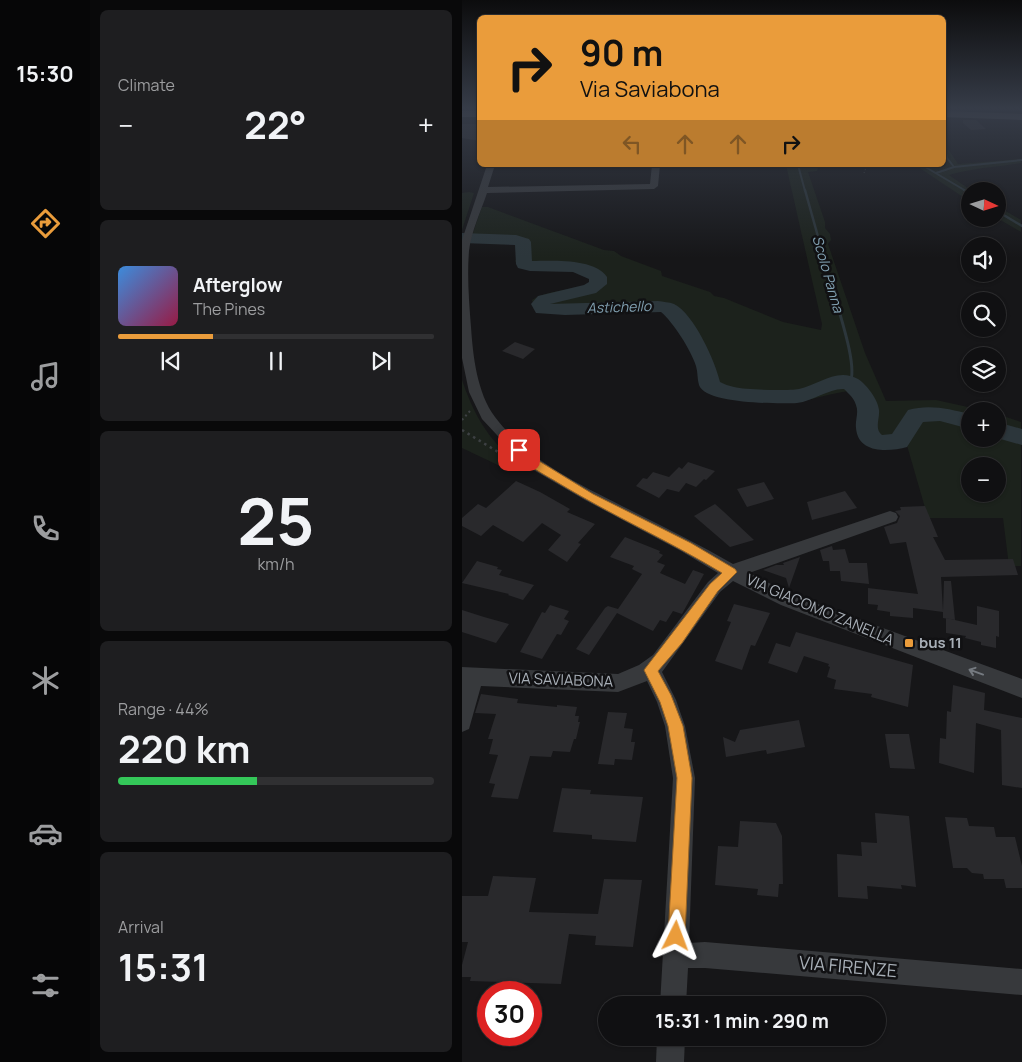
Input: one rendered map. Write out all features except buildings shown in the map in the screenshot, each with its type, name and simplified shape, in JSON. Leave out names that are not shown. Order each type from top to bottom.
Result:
[{"type":"street","name":"VIA GIACOMO ZANELLA","points":[[490,167],[468,231],[464,249],[462,294],[466,344],[476,392],[488,419],[530,461],[590,496],[787,600],[1022,689]]},
{"type":"street","points":[[483,190],[654,186],[656,167]]},
{"type":"street","name":"VIA GIACOMO ZANELLA","points":[[731,572],[890,517]]},
{"type":"street","name":"VIA SAVIABONA","points":[[468,676],[618,683],[651,670],[677,639],[714,587],[731,572]]},
{"type":"street","points":[[651,670],[666,700],[675,726],[684,778],[673,996]]},
{"type":"street","points":[[462,722],[468,676]]},
{"type":"street","name":"VIA FIRENZE","points":[[675,956],[705,955],[1022,982]]},
{"type":"street","points":[[670,1062],[671,1046]]},
{"type":"path","points":[[864,173],[866,167]]},
{"type":"shaded area","points":[[946,159],[955,159],[958,164],[1021,159],[1021,163],[949,175],[961,183],[961,196],[918,167],[939,168],[946,167]]},
{"type":"shaded area","points":[[786,167],[818,168],[817,171],[808,172],[825,222],[825,228],[830,234],[831,240],[828,244],[865,353],[886,401],[936,400],[961,406],[961,447],[1006,447],[1006,417],[1021,422],[1021,566],[1009,566],[1003,518],[928,518],[906,442],[867,445],[854,398],[849,391],[805,400],[775,403],[750,401],[726,396],[704,386],[700,365],[692,342],[686,331],[671,314],[662,309],[553,313],[542,311],[534,307],[532,300],[548,293],[582,286],[596,279],[577,272],[559,269],[522,268],[515,261],[519,255],[518,246],[511,242],[470,241],[482,207],[488,207],[604,250],[614,251],[621,256],[661,271],[662,276],[710,292],[714,296],[724,298],[783,322],[821,330],[822,324]]},
{"type":"shaded area","points":[[462,193],[474,193],[462,230]]},
{"type":"shaded area","points":[[1006,211],[1021,220],[1021,232],[1006,223]]},
{"type":"shaded area","points":[[462,380],[470,402],[480,421],[508,456],[500,466],[462,448]]},
{"type":"waterway","points":[[947,159],[954,167]]},
{"type":"waterway","points":[[954,167],[1022,160]]},
{"type":"waterway","name":"Scolo Panna","points":[[799,167],[805,191]]},
{"type":"waterway","points":[[925,167],[961,188]]},
{"type":"waterway","points":[[936,173],[954,167]]},
{"type":"waterway","name":"Scolo Panna","points":[[805,190],[834,294]]},
{"type":"waterway","points":[[1006,216],[1022,226]]},
{"type":"waterway","name":"Astichello","points":[[462,238],[516,240],[523,242],[524,264],[530,266],[573,267],[598,277],[598,284],[590,289],[544,300],[540,304],[542,309],[565,310],[658,306],[667,308],[679,317],[706,365],[710,386],[732,394],[798,396],[819,390],[832,382],[850,383],[866,402],[868,434],[875,441],[884,443],[899,441],[916,415],[940,414],[961,420]]},
{"type":"waterway","name":"Scolo Panna","points":[[834,293],[850,352],[852,365],[850,383]]},
{"type":"waterway","name":"Astichello","points":[[1006,433],[1022,437]]},
{"type":"place","name":"bus 11","points":[[909,643]]},
{"type":"route","points":[[519,450],[530,461],[590,496],[687,546],[731,572],[714,587],[677,639],[651,670],[666,700],[675,726],[684,778],[676,936]]}]
